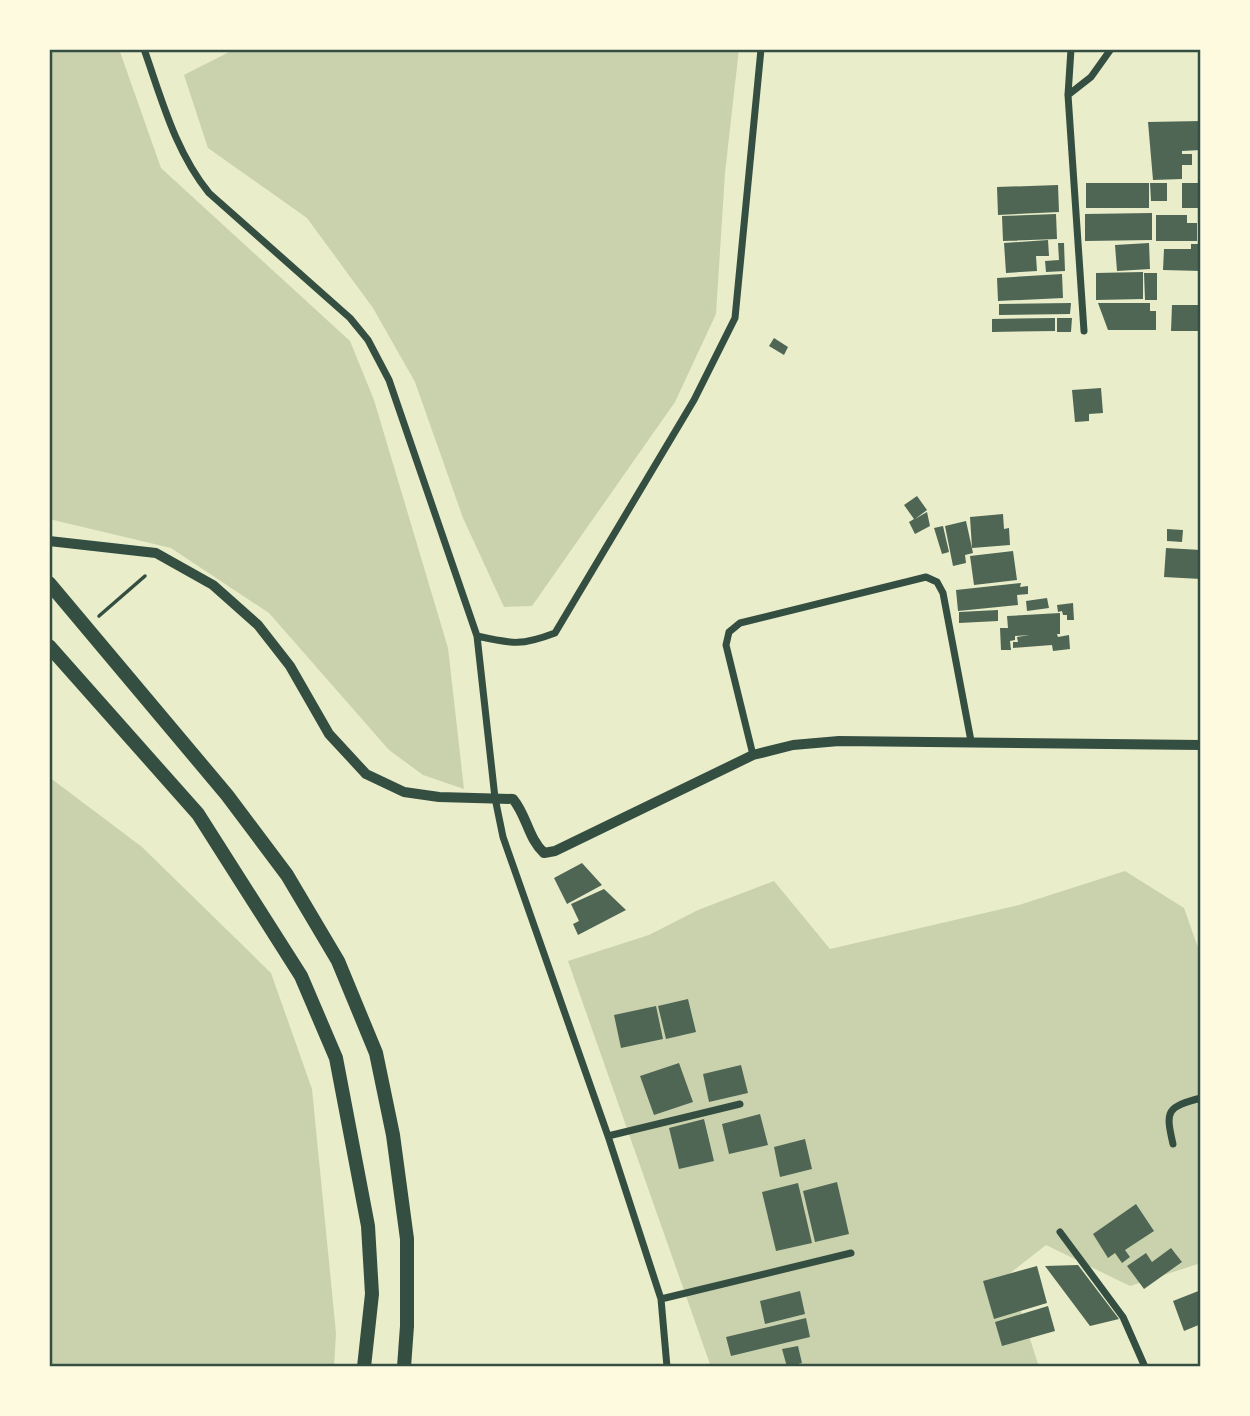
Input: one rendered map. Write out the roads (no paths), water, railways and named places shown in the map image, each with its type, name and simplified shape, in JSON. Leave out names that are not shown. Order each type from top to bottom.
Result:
[{"type":"highway","points":[[49,583],[227,795],[287,875],[338,961],[376,1053],[393,1135],[407,1239],[404,1367]]},
{"type":"highway","points":[[49,646],[198,814],[301,976],[336,1058],[368,1226],[372,1294],[364,1367]]},
{"type":"street","points":[[145,49],[177,145],[192,172],[209,192],[350,318],[380,359],[477,636],[495,798],[503,837],[608,1136],[661,1299],[667,1367]]},
{"type":"street","points":[[477,636],[512,644],[526,643],[555,632],[694,400],[735,318],[761,49]]},
{"type":"street","points":[[1071,49],[1068,94],[1084,331]]},
{"type":"street","points":[[1068,94],[1091,77],[1111,49]]},
{"type":"street","points":[[49,541],[156,553],[213,585],[258,625],[290,666],[329,734],[366,774],[404,792],[439,797],[513,799],[521,809],[535,845],[544,853],[555,851],[753,755],[793,745],[839,741],[1201,745]]},
{"type":"street","points":[[753,755],[726,645],[729,632],[740,623],[926,577],[937,582],[943,593],[971,741]]},
{"type":"street","points":[[1173,1144],[1167,1119],[1171,1110],[1179,1104],[1201,1098]]},
{"type":"street","points":[[608,1136],[740,1104]]},
{"type":"street","points":[[1060,1232],[1123,1317],[1145,1367]]},
{"type":"street","points":[[661,1299],[851,1254]]}]
